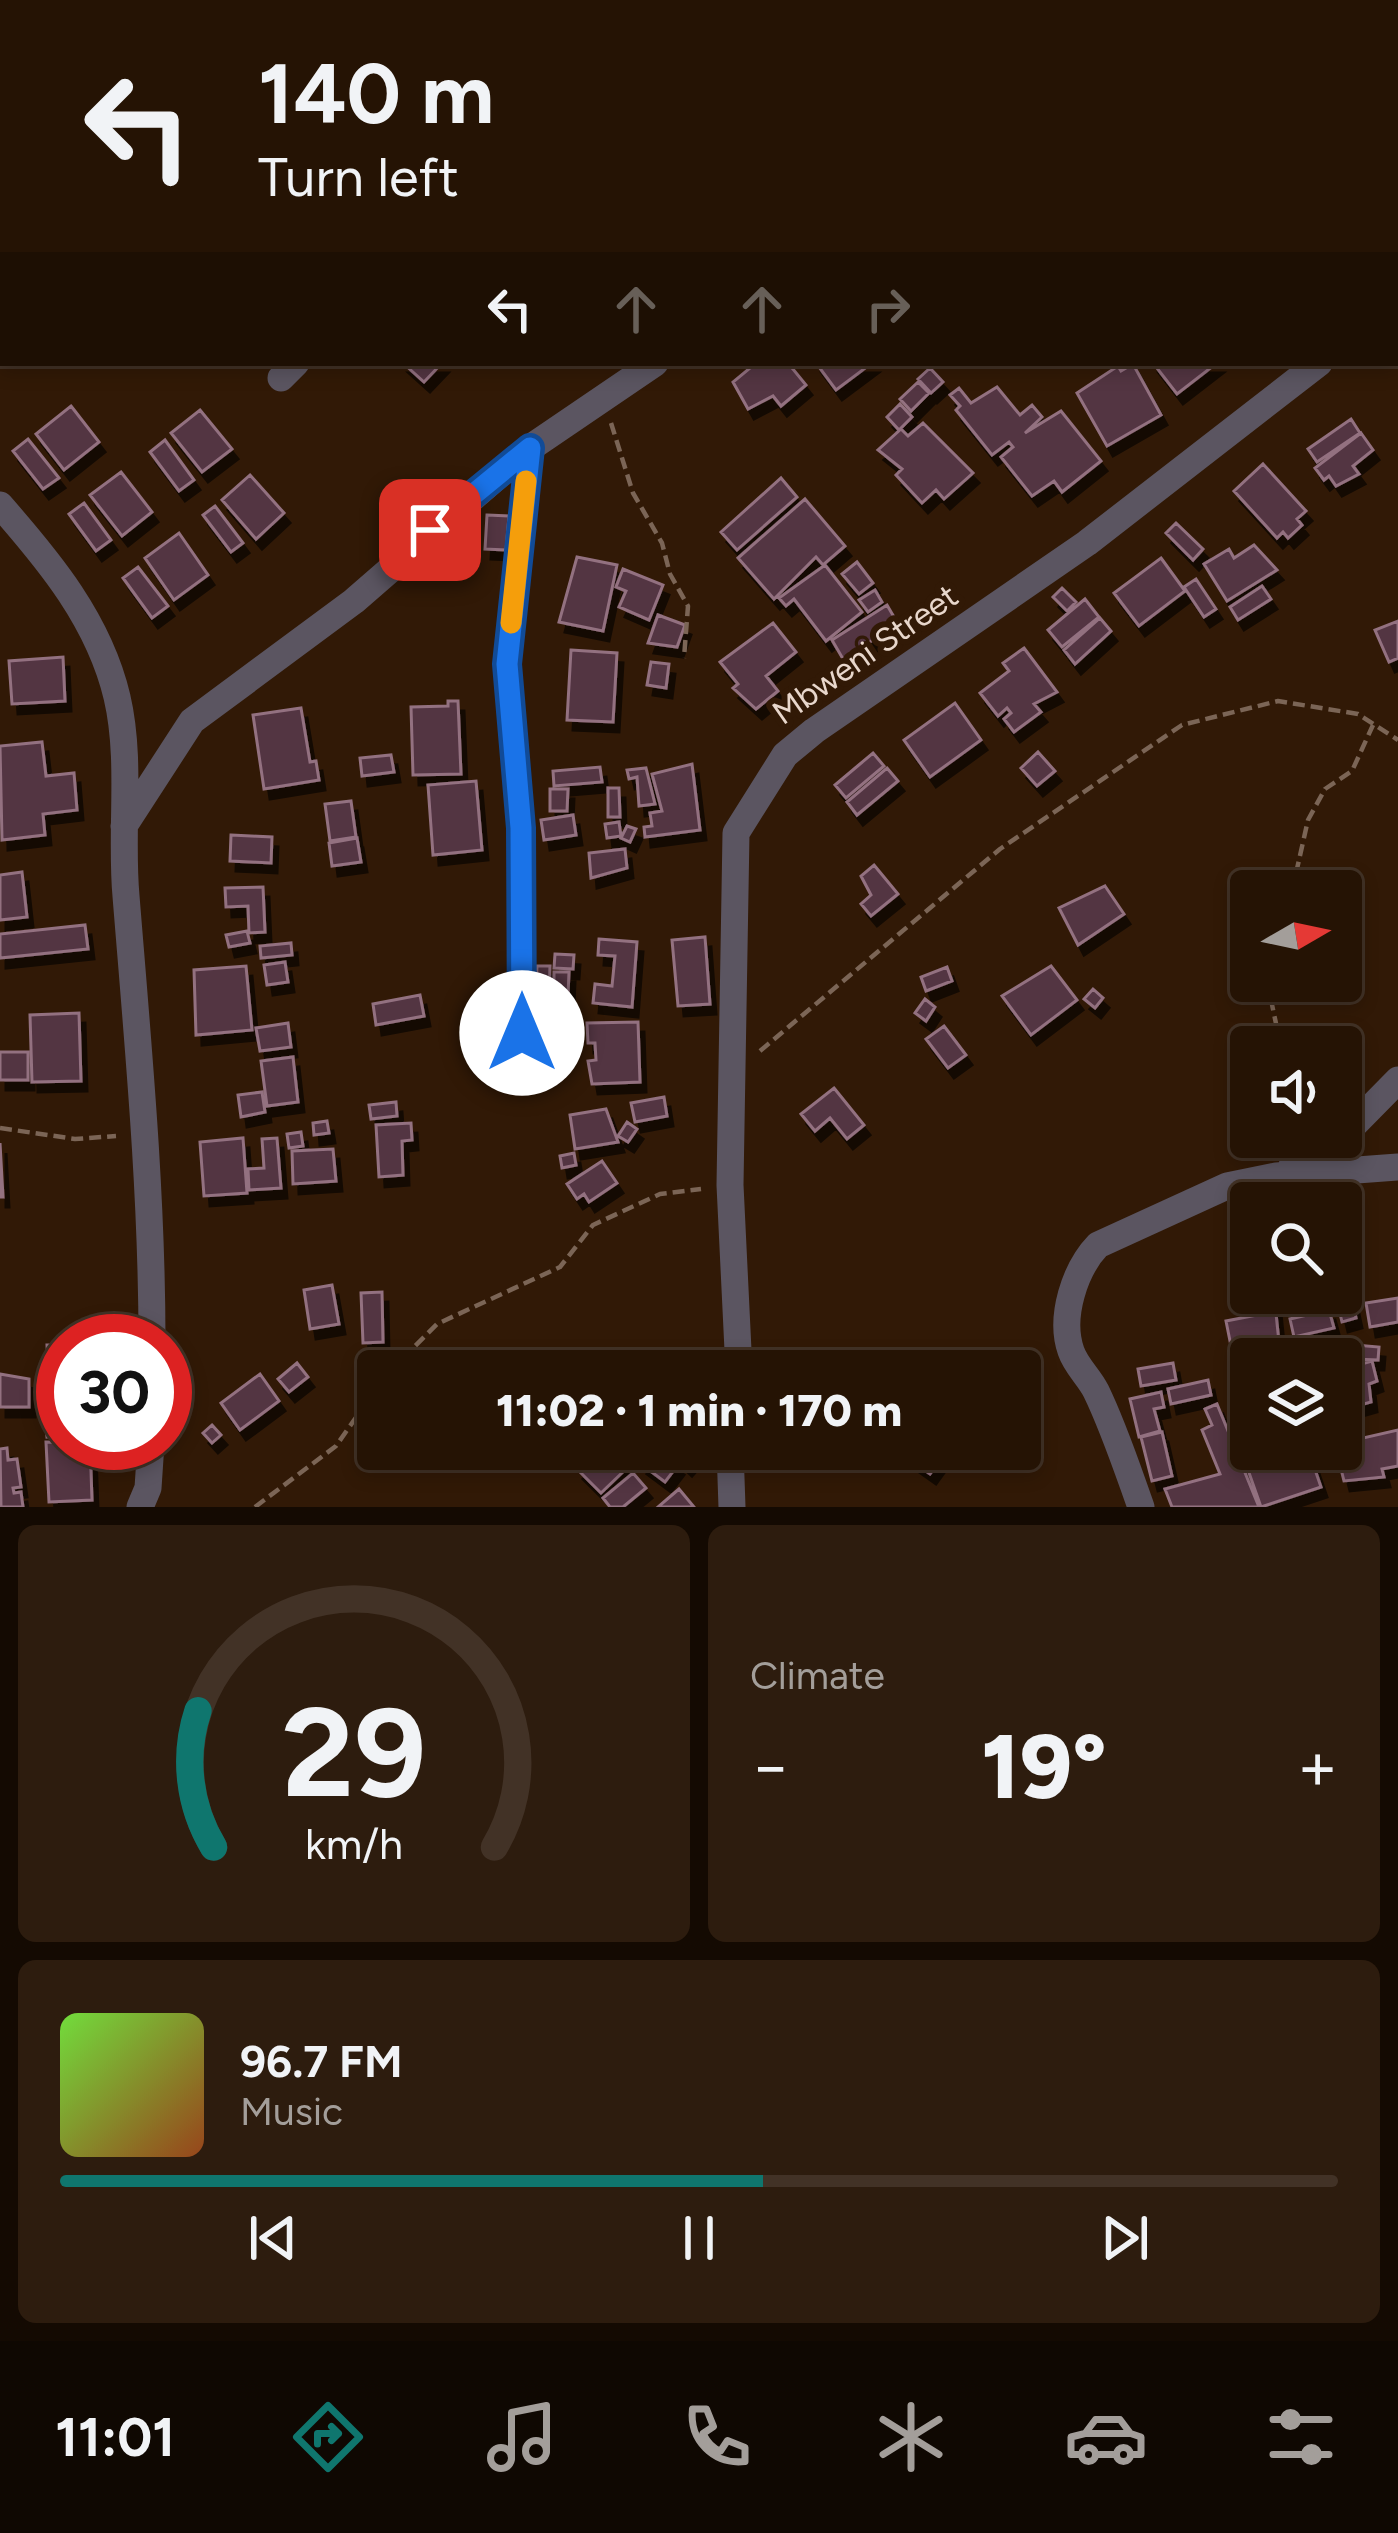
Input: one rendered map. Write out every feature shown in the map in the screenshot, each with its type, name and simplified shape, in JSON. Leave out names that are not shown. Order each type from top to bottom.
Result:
[{"type":"street","points":[[122,829],[192,721],[354,601],[530,448],[650,366]]},
{"type":"street","name":"Mbweni Street","points":[[738,1350],[730,1185],[736,833],[785,755],[1087,543],[1315,366]]},
{"type":"street","points":[[522,1033],[521,828],[507,664],[530,448]]},
{"type":"street","points":[[0,505],[59,576],[91,625],[117,696],[124,754],[122,829],[146,1134],[151,1314]]},
{"type":"street","points":[[1276,1175],[1334,1145],[1398,1080]]},
{"type":"street","points":[[1141,1507],[1095,1389],[1072,1354],[1069,1324],[1076,1274],[1098,1245],[1227,1186],[1276,1175],[1398,1167]]},
{"type":"street","points":[[140,1507],[149,1470]]},
{"type":"street","points":[[731,1470],[732,1507]]},
{"type":"path","points":[[605,394],[633,493],[662,543],[670,574],[688,606],[684,658]]},
{"type":"path","points":[[731,1075],[1000,849],[1182,724],[1278,701],[1358,713],[1398,740]]},
{"type":"path","points":[[1297,870],[1308,820],[1325,789],[1352,771],[1374,724]]},
{"type":"path","points":[[0,1128],[75,1139],[146,1134]]},
{"type":"path","points":[[412,1350],[437,1324],[560,1267],[581,1235],[607,1218],[660,1195],[730,1185]]},
{"type":"path","points":[[254,1507],[336,1445],[357,1416]]},
{"type":"building","points":[[406,366],[439,366],[424,382]]},
{"type":"building","points":[[752,366],[790,366],[806,385],[781,406],[773,396],[748,409],[733,382]]},
{"type":"building","points":[[818,366],[868,366],[836,390]]},
{"type":"building","points":[[1118,366],[1121,371],[1134,366],[1161,415],[1107,446],[1077,393]]},
{"type":"building","points":[[1155,366],[1213,366],[1177,394]]},
{"type":"building","points":[[930,368],[943,382],[931,393],[918,379]]},
{"type":"building","points":[[918,382],[929,393],[911,411],[900,399]]},
{"type":"building","points":[[997,387],[1020,415],[1032,405],[1042,417],[1025,433],[1061,411],[1101,461],[1062,492],[1054,481],[1032,496],[1001,457],[1013,447],[1009,442],[992,455],[956,410],[960,406],[950,395],[959,388],[971,403]]},
{"type":"building","points":[[900,404],[912,417],[899,430],[887,417]]},
{"type":"building","points":[[71,406],[99,442],[64,470],[36,434]]},
{"type":"building","points":[[200,410],[232,449],[202,472],[171,433]]},
{"type":"building","points":[[1351,419],[1360,433],[1317,462],[1308,449]]},
{"type":"building","points":[[923,423],[973,473],[944,499],[936,490],[922,503],[896,475],[902,469],[878,450],[901,429],[908,436]]},
{"type":"building","points":[[1361,433],[1373,450],[1353,466],[1359,474],[1336,486],[1329,476],[1324,480],[1315,468]]},
{"type":"building","points":[[28,439],[59,478],[43,489],[13,451]]},
{"type":"building","points":[[165,440],[194,480],[179,491],[150,452]]},
{"type":"building","points":[[1263,464],[1306,511],[1297,519],[1302,525],[1288,538],[1283,532],[1277,538],[1234,491]]},
{"type":"building","points":[[121,472],[152,512],[122,536],[90,495]]},
{"type":"building","points":[[250,475],[284,513],[256,539],[222,500]]},
{"type":"building","points":[[781,478],[797,497],[737,550],[721,532]]},
{"type":"building","points":[[805,499],[845,546],[823,565],[816,557],[774,599],[738,558]]},
{"type":"building","points":[[84,503],[111,540],[96,551],[69,514]]},
{"type":"building","points":[[215,506],[243,543],[231,552],[203,515]]},
{"type":"building","points":[[487,515],[509,516],[506,550],[485,549]]},
{"type":"building","points":[[1176,523],[1203,549],[1193,560],[1166,533]]},
{"type":"building","points":[[179,533],[208,575],[174,600],[145,558]]},
{"type":"building","points":[[1254,545],[1277,570],[1227,601],[1204,564],[1229,549],[1234,558]]},
{"type":"building","points":[[577,557],[617,565],[603,631],[559,622]]},
{"type":"building","points":[[1161,558],[1185,591],[1139,626],[1114,593]]},
{"type":"building","points":[[857,562],[873,583],[859,594],[842,574]]},
{"type":"building","points":[[825,565],[862,612],[826,641],[794,599],[786,606],[779,598]]},
{"type":"building","points":[[138,567],[168,606],[152,618],[123,578]]},
{"type":"building","points":[[623,569],[663,585],[649,620],[619,607],[626,591],[616,587]]},
{"type":"building","points":[[1196,579],[1216,609],[1204,617],[1184,587]]},
{"type":"building","points":[[1262,586],[1271,599],[1238,620],[1230,607]]},
{"type":"building","points":[[1062,588],[1076,602],[1067,611],[1053,597]]},
{"type":"building","points":[[875,590],[882,602],[868,612],[859,600]]},
{"type":"building","points":[[1085,599],[1099,617],[1062,647],[1048,630]]},
{"type":"building","points":[[887,605],[898,624],[843,659],[832,640]]},
{"type":"building","points":[[658,615],[685,625],[677,647],[648,643]]},
{"type":"building","points":[[1100,618],[1111,631],[1075,664],[1064,650]]},
{"type":"building","points":[[1398,621],[1398,658],[1389,662],[1375,630]]},
{"type":"building","points":[[773,623],[796,652],[766,676],[778,691],[756,709],[733,688],[738,684],[720,662]]},
{"type":"building","points":[[1024,648],[1057,692],[1034,704],[1041,712],[1014,732],[1004,719],[1011,713],[1007,708],[998,716],[980,693],[1009,671],[1003,663]]},
{"type":"building","points":[[571,650],[617,653],[613,722],[567,720]]},
{"type":"building","points":[[63,657],[65,701],[12,704],[9,661]]},
{"type":"building","points":[[651,662],[669,664],[666,688],[647,685]]},
{"type":"building","points":[[448,701],[458,701],[461,774],[413,775],[411,707],[448,706]]},
{"type":"building","points":[[955,703],[981,740],[930,777],[904,740]]},
{"type":"building","points":[[301,708],[310,762],[316,761],[319,780],[264,789],[253,715]]},
{"type":"building","points":[[42,742],[46,776],[74,773],[77,810],[43,814],[45,835],[2,840],[0,746]]},
{"type":"building","points":[[1038,752],[1055,771],[1037,786],[1021,768]]},
{"type":"building","points":[[873,753],[884,766],[846,798],[835,785]]},
{"type":"building","points":[[391,755],[394,772],[362,776],[360,758]]},
{"type":"building","points":[[692,764],[700,830],[645,837],[644,827],[652,826],[650,813],[662,811],[652,774]]},
{"type":"building","points":[[600,767],[602,782],[554,786],[553,771]]},
{"type":"building","points":[[646,768],[655,804],[639,806],[637,777],[629,779],[627,770]]},
{"type":"building","points":[[887,768],[898,781],[857,815],[847,802]]},
{"type":"building","points":[[476,781],[482,850],[433,855],[428,785]]},
{"type":"building","points":[[608,788],[619,788],[620,817],[608,817]]},
{"type":"building","points":[[550,789],[568,789],[567,811],[550,811]]},
{"type":"building","points":[[351,801],[356,837],[330,841],[325,804]]},
{"type":"building","points":[[573,815],[576,835],[544,840],[541,820]]},
{"type":"building","points":[[619,822],[621,836],[607,838],[605,824]]},
{"type":"building","points":[[627,826],[636,829],[630,842],[621,838]]},
{"type":"building","points":[[231,835],[272,837],[271,863],[230,861]]},
{"type":"building","points":[[357,838],[361,862],[332,866],[329,843]]},
{"type":"building","points":[[625,849],[627,868],[591,878],[589,853]]},
{"type":"building","points":[[874,865],[898,894],[871,916],[861,904],[871,895],[861,876]]},
{"type":"building","points":[[22,872],[27,917],[0,920],[0,875]]},
{"type":"building","points":[[1105,886],[1124,914],[1078,945],[1059,908]]},
{"type":"building","points":[[263,887],[265,932],[249,933],[248,906],[226,907],[225,888]]},
{"type":"building","points":[[85,925],[88,949],[0,958],[0,934]]},
{"type":"building","points":[[247,931],[250,943],[229,947],[226,935]]},
{"type":"building","points":[[705,937],[710,1004],[678,1006],[672,940]]},
{"type":"building","points":[[599,939],[637,942],[632,1007],[593,1003],[595,984],[612,986],[615,956],[598,955]]},
{"type":"building","points":[[291,943],[292,955],[261,958],[260,946]]},
{"type":"building","points":[[555,954],[574,955],[573,969],[554,968]]},
{"type":"building","points":[[285,962],[288,982],[267,985],[264,965]]},
{"type":"building","points":[[246,966],[252,1030],[196,1035],[194,970]]},
{"type":"building","points":[[537,966],[550,966],[549,993],[536,993]]},
{"type":"building","points":[[1051,966],[1077,1000],[1031,1035],[1002,996]]},
{"type":"building","points":[[947,967],[952,981],[926,991],[921,977]]},
{"type":"building","points":[[554,972],[569,972],[568,995],[554,995]]},
{"type":"building","points":[[1093,989],[1103,998],[1095,1008],[1084,999]]},
{"type":"building","points":[[420,995],[424,1016],[376,1025],[373,1004]]},
{"type":"building","points":[[925,999],[935,1007],[926,1021],[915,1013]]},
{"type":"building","points":[[79,1013],[81,1081],[32,1082],[30,1015]]},
{"type":"building","points":[[638,1022],[640,1082],[592,1084],[588,1061],[596,1060],[595,1043],[588,1043],[587,1023]]},
{"type":"building","points":[[288,1023],[291,1047],[260,1051],[256,1028]]},
{"type":"building","points":[[944,1026],[966,1055],[948,1068],[926,1039]]},
{"type":"building","points":[[0,1052],[28,1052],[28,1080],[0,1080]]},
{"type":"building","points":[[293,1057],[298,1102],[267,1106],[261,1061]]},
{"type":"building","points":[[834,1088],[864,1125],[847,1139],[830,1118],[815,1131],[801,1114]]},
{"type":"building","points":[[262,1092],[265,1112],[241,1117],[238,1095]]},
{"type":"building","points":[[664,1097],[667,1116],[635,1122],[631,1103]]},
{"type":"building","points":[[396,1102],[397,1116],[371,1119],[369,1105]]},
{"type":"building","points":[[606,1109],[618,1142],[575,1149],[570,1115]]},
{"type":"building","points":[[327,1121],[329,1133],[314,1135],[313,1123]]},
{"type":"building","points":[[627,1122],[637,1129],[628,1142],[618,1136]]},
{"type":"building","points":[[411,1123],[412,1140],[402,1141],[403,1175],[379,1177],[376,1125]]},
{"type":"building","points":[[301,1132],[303,1146],[289,1148],[287,1134]]},
{"type":"building","points":[[243,1138],[247,1193],[204,1196],[200,1142]]},
{"type":"building","points":[[277,1138],[281,1188],[249,1190],[248,1169],[264,1168],[262,1139]]},
{"type":"building","points":[[333,1149],[336,1181],[293,1184],[292,1151]]},
{"type":"building","points":[[574,1153],[576,1165],[562,1168],[560,1156]]},
{"type":"building","points":[[602,1161],[617,1183],[589,1202],[584,1194],[577,1199],[567,1184]]},
{"type":"building","points":[[332,1285],[339,1324],[310,1329],[304,1290]]},
{"type":"building","points":[[382,1292],[383,1342],[363,1343],[361,1293]]},
{"type":"building","points":[[1398,1298],[1398,1322],[1370,1327],[1366,1303]]},
{"type":"building","points":[[1276,1314],[1279,1338],[1230,1341],[1226,1321]]},
{"type":"building","points":[[1330,1314],[1334,1328],[1294,1337],[1290,1319]]},
{"type":"building","points":[[1340,1314],[1355,1314],[1356,1318],[1342,1322]]},
{"type":"building","points":[[1362,1346],[1379,1347],[1378,1360],[1362,1359]]},
{"type":"building","points":[[1372,1361],[1377,1381],[1369,1384],[1371,1402],[1362,1405],[1362,1364]]},
{"type":"building","points":[[297,1363],[308,1377],[289,1392],[278,1379]]},
{"type":"building","points":[[1173,1363],[1176,1380],[1141,1386],[1138,1369]]},
{"type":"building","points":[[0,1374],[29,1379],[29,1407],[0,1407]]},
{"type":"building","points":[[260,1374],[279,1401],[240,1430],[221,1403]]},
{"type":"building","points":[[1208,1380],[1211,1395],[1171,1404],[1168,1389]]},
{"type":"building","points":[[1161,1392],[1164,1407],[1154,1409],[1160,1431],[1139,1437],[1130,1399]]},
{"type":"building","points":[[1217,1404],[1230,1436],[1230,1470],[1244,1470],[1259,1507],[1172,1507],[1165,1489],[1220,1474],[1202,1430],[1212,1425],[1205,1409]]},
{"type":"building","points":[[212,1425],[221,1435],[212,1443],[203,1433]]},
{"type":"building","points":[[1398,1430],[1398,1466],[1382,1469],[1384,1477],[1344,1481],[1341,1470],[1362,1470],[1362,1438]]},
{"type":"building","points":[[1162,1432],[1172,1476],[1152,1481],[1141,1437]]},
{"type":"building","points":[[7,1448],[8,1460],[17,1459],[21,1487],[13,1488],[14,1493],[21,1492],[23,1507],[1,1507],[0,1449]]},
{"type":"building","points":[[47,1470],[91,1470],[92,1500],[49,1502]]},
{"type":"building","points":[[578,1470],[625,1470],[601,1493]]},
{"type":"building","points":[[649,1470],[674,1470],[665,1482]]},
{"type":"building","points":[[1248,1470],[1315,1470],[1321,1487],[1261,1507]]},
{"type":"building","points":[[633,1473],[646,1488],[623,1507],[610,1507],[603,1498]]},
{"type":"building","points":[[679,1489],[694,1507],[658,1507]]},
{"type":"slow traffic","points":[[511,623],[526,481]]},
{"type":"route","points":[[430,530],[530,448],[507,664],[521,828],[522,1033]]}]
